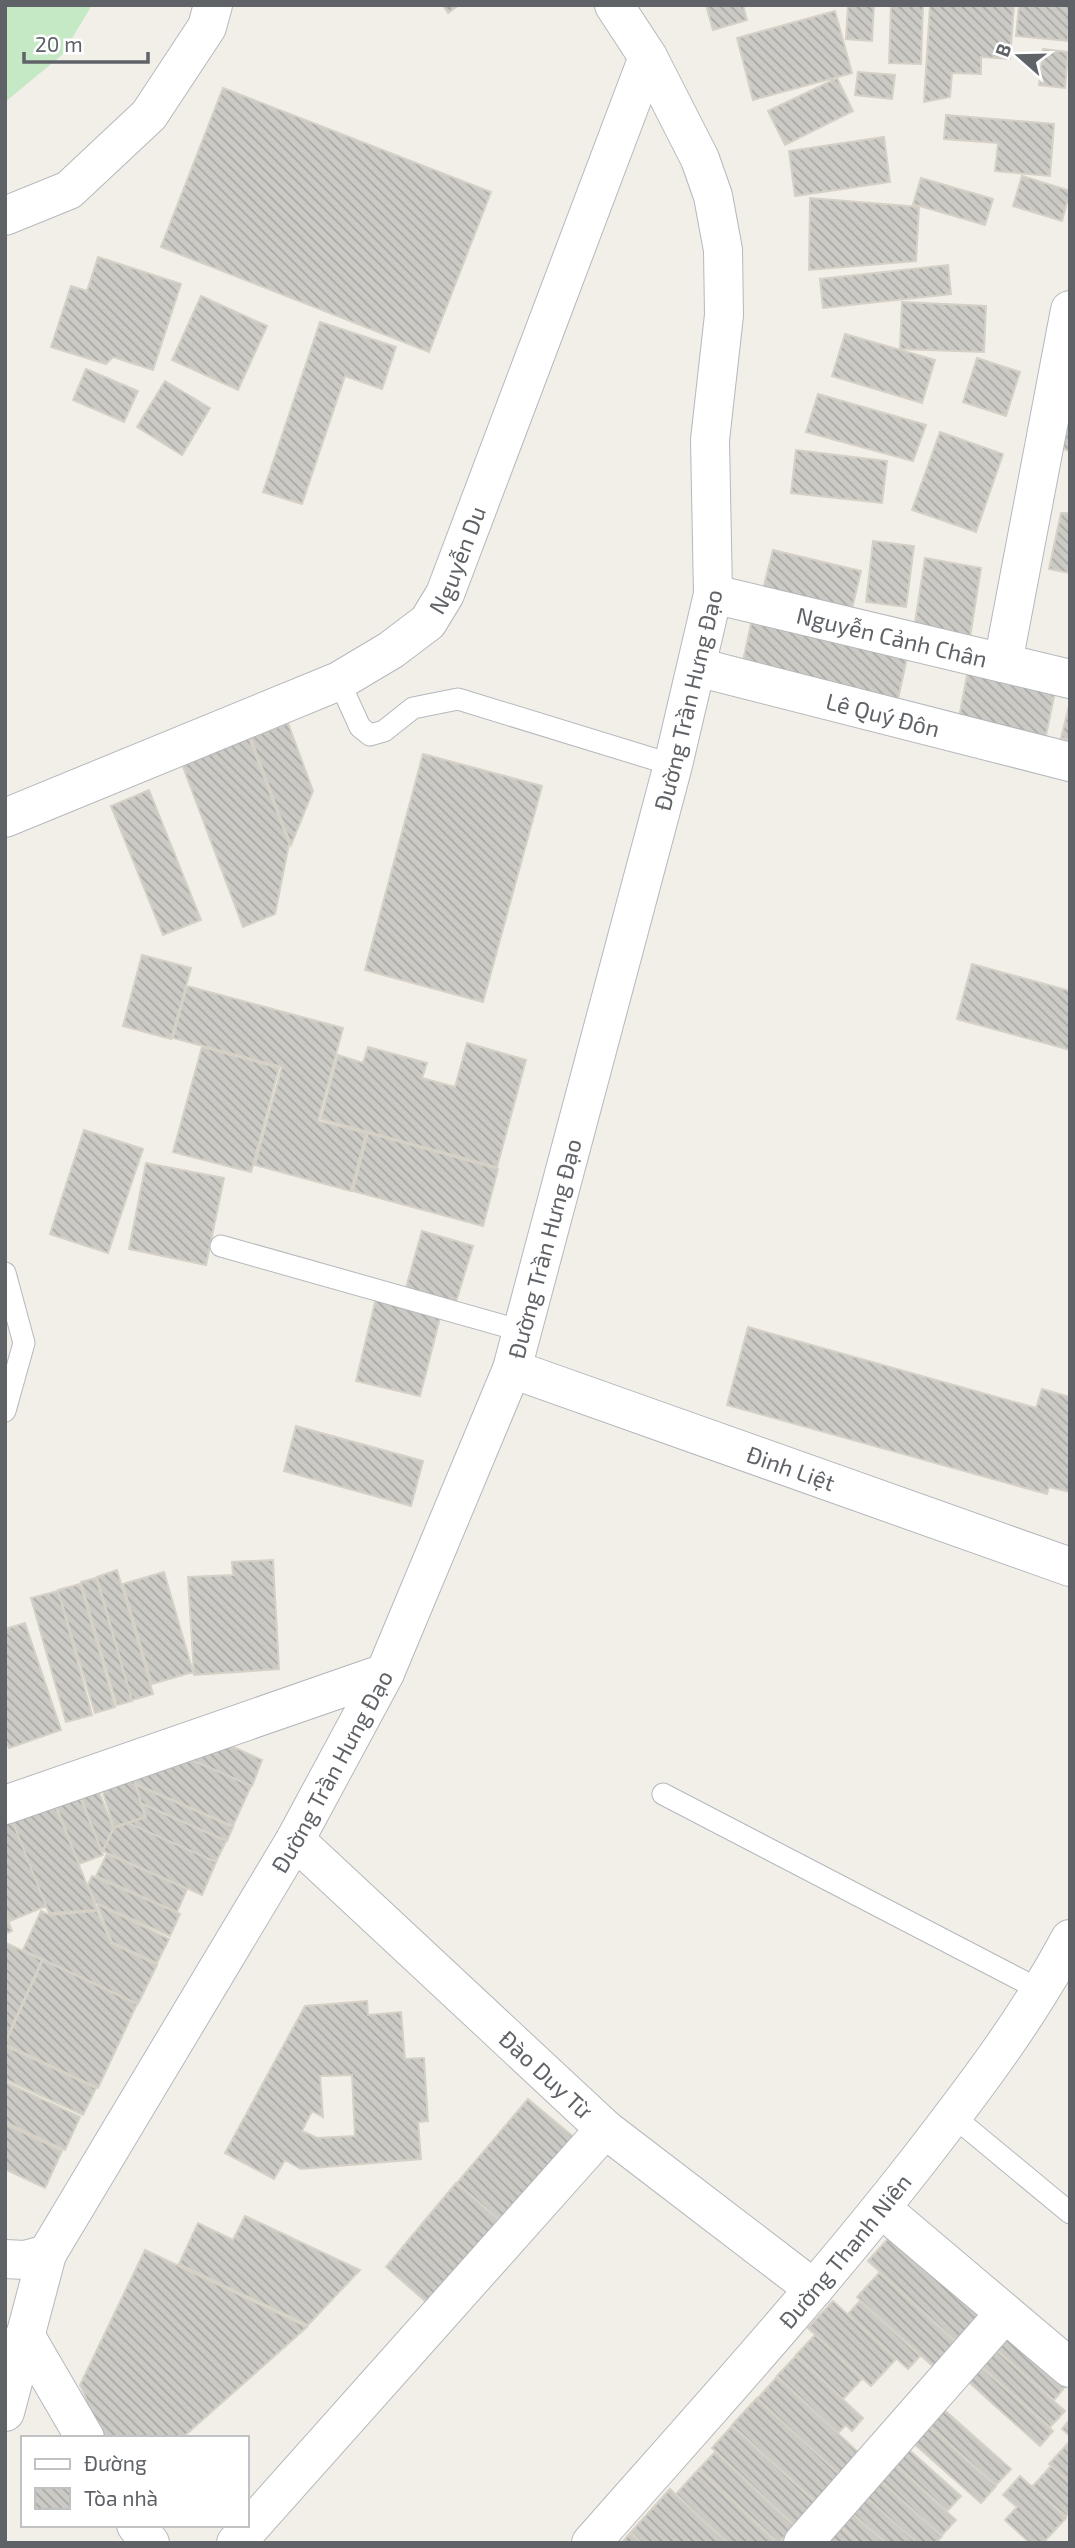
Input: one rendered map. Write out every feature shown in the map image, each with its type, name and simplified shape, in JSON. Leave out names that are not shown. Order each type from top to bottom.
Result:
[{"type":"street","points":[[5,216],[69,190],[149,115],[207,27],[213,5]]},
{"type":"street","name":"Đường Trần Hưng Đạo","points":[[5,2413],[47,2254],[295,1840],[385,1673],[512,1369],[673,765],[713,594],[710,440],[724,314],[723,250],[713,196],[700,159],[648,57],[614,5]]},
{"type":"street","name":"Nguyễn Du","points":[[5,818],[339,681],[391,650],[428,622],[445,594],[648,57]]},
{"type":"street","points":[[1003,663],[1070,310]]},
{"type":"street","name":"Nguyễn Cảnh Chân","points":[[713,594],[1070,679]]},
{"type":"street","name":"Lê Quý Đôn","points":[[697,667],[1070,762]]},
{"type":"street","name":"Đinh Liệt","points":[[512,1369],[1070,1567]]},
{"type":"street","points":[[6,1803],[385,1673]]},
{"type":"street","name":"Đào Duy Từ","points":[[295,1840],[604,2129],[814,2289]]},
{"type":"street","name":"Đường Thanh Niên","points":[[591,2543],[814,2289],[881,2208],[953,2116],[1042,1992],[1070,1939]]},
{"type":"street","points":[[236,2543],[604,2129]]},
{"type":"street","points":[[881,2208],[1070,2368]]},
{"type":"street","points":[[5,2259],[24,2260],[47,2254]]},
{"type":"street","points":[[803,2543],[1005,2313]]},
{"type":"street","points":[[25,2335],[84,2436]]},
{"type":"street","points":[[138,2527],[150,2543]]},
{"type":"lane","points":[[339,681],[360,727],[370,735],[384,732],[412,708],[458,699],[673,765]]},
{"type":"lane","points":[[221,1246],[522,1331]]},
{"type":"lane","points":[[5,1273],[24,1343],[5,1411]]},
{"type":"lane","points":[[663,1794],[1042,1992]]},
{"type":"lane","points":[[953,2116],[1070,2213]]},
{"type":"green space","points":[[5,5],[92,5],[62,55],[5,102]]},
{"type":"building","points":[[443,5],[459,5],[448,13]]},
{"type":"building","points":[[706,5],[743,5],[747,20],[713,30]]},
{"type":"building","points":[[848,5],[874,5],[872,41],[846,39]]},
{"type":"building","points":[[891,5],[923,5],[921,64],[889,63]]},
{"type":"building","points":[[930,5],[1014,5],[1010,59],[981,57],[981,74],[952,73],[950,97],[924,102]]},
{"type":"building","points":[[1019,5],[1070,5],[1068,41],[1016,36]]},
{"type":"building","points":[[835,11],[852,73],[753,100],[737,38]]},
{"type":"building","points":[[1043,49],[1068,52],[1065,88],[1039,85]]},
{"type":"building","points":[[858,72],[895,75],[892,99],[855,95]]},
{"type":"building","points":[[837,78],[853,111],[785,145],[768,111]]},
{"type":"building","points":[[223,88],[491,192],[429,352],[161,247]]},
{"type":"building","points":[[946,115],[1054,124],[1050,176],[995,171],[998,143],[944,139]]},
{"type":"building","points":[[884,137],[890,182],[795,196],[789,151]]},
{"type":"building","points":[[1022,176],[1070,191],[1062,221],[1013,206]]},
{"type":"building","points":[[921,178],[993,199],[985,225],[913,204]]},
{"type":"building","points":[[810,198],[919,207],[916,261],[809,270]]},
{"type":"building","points":[[98,257],[181,284],[153,370],[113,357],[106,364],[51,347],[71,286],[87,291]]},
{"type":"building","points":[[948,265],[951,294],[823,308],[820,279]]},
{"type":"building","points":[[201,296],[267,326],[238,390],[172,360]]},
{"type":"building","points":[[902,302],[986,306],[984,352],[900,349]]},
{"type":"building","points":[[320,322],[396,347],[382,389],[345,376],[302,504],[263,492]]},
{"type":"building","points":[[845,334],[935,360],[922,403],[832,376]]},
{"type":"building","points":[[977,358],[1020,372],[1006,416],[963,402]]},
{"type":"building","points":[[86,369],[138,391],[124,422],[73,400]]},
{"type":"building","points":[[165,381],[210,408],[182,455],[137,427]]},
{"type":"building","points":[[818,394],[926,425],[913,461],[806,432]]},
{"type":"building","points":[[1070,412],[1070,451],[1059,448]]},
{"type":"building","points":[[940,432],[1003,454],[976,532],[912,510]]},
{"type":"building","points":[[796,450],[887,461],[882,503],[791,493]]},
{"type":"building","points":[[1061,513],[1070,513],[1070,573],[1049,569]]},
{"type":"building","points":[[873,541],[914,546],[906,607],[866,602]]},
{"type":"building","points":[[773,550],[861,571],[851,613],[762,593]]},
{"type":"building","points":[[925,558],[981,568],[970,637],[914,629]]},
{"type":"building","points":[[752,619],[908,653],[897,704],[741,670]]},
{"type":"building","points":[[968,670],[1056,687],[1045,740],[958,723]]},
{"type":"building","points":[[1070,702],[1070,740],[1061,738]]},
{"type":"building","points":[[288,723],[313,791],[291,845],[251,738]]},
{"type":"building","points":[[249,738],[289,844],[275,914],[243,927],[182,764]]},
{"type":"building","points":[[423,754],[542,786],[483,1002],[365,970]]},
{"type":"building","points":[[149,790],[201,920],[163,935],[111,806]]},
{"type":"building","points":[[142,955],[191,968],[171,1039],[123,1026]]},
{"type":"building","points":[[972,964],[1070,991],[1070,1050],[957,1019]]},
{"type":"building","points":[[187,986],[343,1028],[318,1121],[366,1133],[351,1191],[255,1165],[282,1067],[173,1038]]},
{"type":"building","points":[[467,1043],[526,1060],[497,1167],[321,1119],[338,1055],[363,1063],[368,1047],[427,1063],[422,1078],[455,1087]]},
{"type":"building","points":[[202,1047],[279,1068],[251,1172],[173,1152]]},
{"type":"building","points":[[84,1130],[143,1149],[108,1253],[50,1234]]},
{"type":"building","points":[[368,1133],[498,1169],[483,1226],[353,1191]]},
{"type":"building","points":[[146,1163],[224,1178],[206,1265],[129,1249]]},
{"type":"building","points":[[422,1231],[473,1246],[455,1305],[405,1291]]},
{"type":"building","points":[[377,1294],[442,1310],[420,1396],[356,1381]]},
{"type":"building","points":[[748,1327],[1036,1408],[1042,1389],[1070,1397],[1070,1492],[1049,1487],[1047,1494],[727,1405]]},
{"type":"building","points":[[296,1426],[423,1461],[411,1506],[284,1471]]},
{"type":"building","points":[[273,1560],[279,1669],[194,1675],[188,1577],[233,1575],[232,1562]]},
{"type":"building","points":[[117,1570],[153,1694],[132,1700],[97,1577]]},
{"type":"building","points":[[164,1572],[193,1672],[152,1684],[123,1584]]},
{"type":"building","points":[[96,1578],[132,1701],[117,1705],[81,1582]]},
{"type":"building","points":[[80,1584],[115,1707],[95,1713],[58,1590]]},
{"type":"building","points":[[58,1591],[92,1715],[66,1722],[31,1598]]},
{"type":"building","points":[[25,1623],[61,1730],[9,1748],[5,1738],[5,1629]]},
{"type":"building","points":[[229,1745],[262,1760],[252,1786],[183,1756]]},
{"type":"building","points":[[182,1756],[251,1786],[233,1826],[136,1784],[132,1770]]},
{"type":"building","points":[[131,1770],[145,1817],[114,1827],[99,1780]]},
{"type":"building","points":[[95,1782],[113,1828],[102,1852],[78,1788]]},
{"type":"building","points":[[136,1785],[233,1827],[227,1841],[141,1803]]},
{"type":"building","points":[[76,1788],[103,1855],[79,1864],[53,1797]]},
{"type":"building","points":[[52,1798],[97,1910],[49,1913],[10,1815]]},
{"type":"building","points":[[142,1804],[226,1841],[216,1862],[128,1823],[146,1817]]},
{"type":"building","points":[[10,1815],[46,1906],[10,1921],[5,1910],[5,1817]]},
{"type":"building","points":[[128,1823],[216,1862],[202,1895],[103,1851],[114,1828]]},
{"type":"building","points":[[107,1854],[187,1889],[177,1912],[96,1876]]},
{"type":"building","points":[[92,1876],[180,1914],[170,1936],[96,1903],[88,1885]]},
{"type":"building","points":[[97,1904],[169,1939],[157,1963],[112,1942]]},
{"type":"building","points":[[41,1911],[49,1915],[97,1911],[111,1943],[157,1965],[138,2004],[23,1950]]},
{"type":"building","points":[[5,1913],[12,1931],[5,1934]]},
{"type":"building","points":[[5,1944],[42,1960],[5,2041]]},
{"type":"building","points":[[43,1960],[137,2004],[98,2088],[5,2044]]},
{"type":"building","points":[[367,2001],[368,2015],[401,2012],[405,2059],[424,2058],[428,2121],[418,2122],[421,2159],[301,2169],[285,2160],[274,2179],[225,2153],[305,2006]],"holes":[[[352,2075],[355,2136],[317,2138],[302,2131],[312,2111],[323,2117],[320,2076]]]},
{"type":"building","points":[[5,2046],[96,2088],[83,2115],[5,2079]]},
{"type":"building","points":[[5,2082],[80,2117],[65,2150],[5,2122]]},
{"type":"building","points":[[528,2099],[575,2138],[503,2223],[457,2183]]},
{"type":"building","points":[[5,2124],[62,2151],[45,2188],[5,2169]]},
{"type":"building","points":[[456,2183],[502,2223],[432,2307],[386,2267]]},
{"type":"building","points":[[245,2216],[360,2270],[308,2325],[179,2264],[198,2223],[233,2240]]},
{"type":"building","points":[[894,2232],[988,2316],[961,2346],[868,2261]]},
{"type":"building","points":[[145,2250],[307,2327],[184,2436],[98,2436],[82,2411],[86,2398],[80,2385]]},
{"type":"building","points":[[879,2273],[960,2346],[938,2371],[857,2297]]},
{"type":"building","points":[[833,2301],[896,2359],[871,2386],[808,2328]]},
{"type":"building","points":[[860,2301],[920,2356],[908,2369],[848,2314]]},
{"type":"building","points":[[1008,2318],[1070,2381],[1054,2400],[987,2341]]},
{"type":"building","points":[[815,2335],[862,2379],[843,2399],[796,2355]]},
{"type":"building","points":[[987,2342],[1065,2411],[1050,2427],[972,2358]]},
{"type":"building","points":[[796,2356],[863,2418],[852,2431],[846,2425],[838,2433],[777,2376]]},
{"type":"building","points":[[975,2362],[1053,2431],[1040,2446],[963,2377]]},
{"type":"building","points":[[777,2377],[859,2453],[839,2474],[757,2399]]},
{"type":"building","points":[[757,2398],[842,2477],[817,2503],[732,2425]]},
{"type":"building","points":[[933,2400],[1011,2469],[996,2485],[918,2416]]},
{"type":"building","points":[[918,2418],[996,2486],[981,2503],[903,2434]]},
{"type":"building","points":[[1070,2419],[1070,2436],[1062,2429]]},
{"type":"building","points":[[732,2426],[816,2503],[795,2526],[712,2448]]},
{"type":"building","points":[[899,2441],[961,2496],[947,2511],[886,2456]]},
{"type":"building","points":[[1070,2441],[1070,2483],[1049,2464]]},
{"type":"building","points":[[715,2452],[794,2526],[779,2543],[699,2469]]},
{"type":"building","points":[[886,2457],[956,2520],[941,2536],[872,2473]]},
{"type":"building","points":[[1051,2466],[1070,2483],[1070,2513],[1066,2516],[1032,2487]]},
{"type":"building","points":[[698,2470],[777,2543],[728,2543],[676,2494]]},
{"type":"building","points":[[872,2473],[942,2536],[936,2543],[917,2543],[857,2489]]},
{"type":"building","points":[[1020,2476],[1066,2518],[1043,2543],[1030,2543],[1005,2520],[1017,2507],[1003,2495]]},
{"type":"building","points":[[670,2489],[727,2543],[642,2543],[631,2532]]},
{"type":"building","points":[[857,2489],[917,2543],[886,2543],[843,2505]]},
{"type":"building","points":[[847,2509],[885,2543],[859,2543],[835,2521]]},
{"type":"building","points":[[833,2519],[858,2543],[821,2543]]},
{"type":"building","points":[[630,2533],[641,2543],[622,2543]]}]
